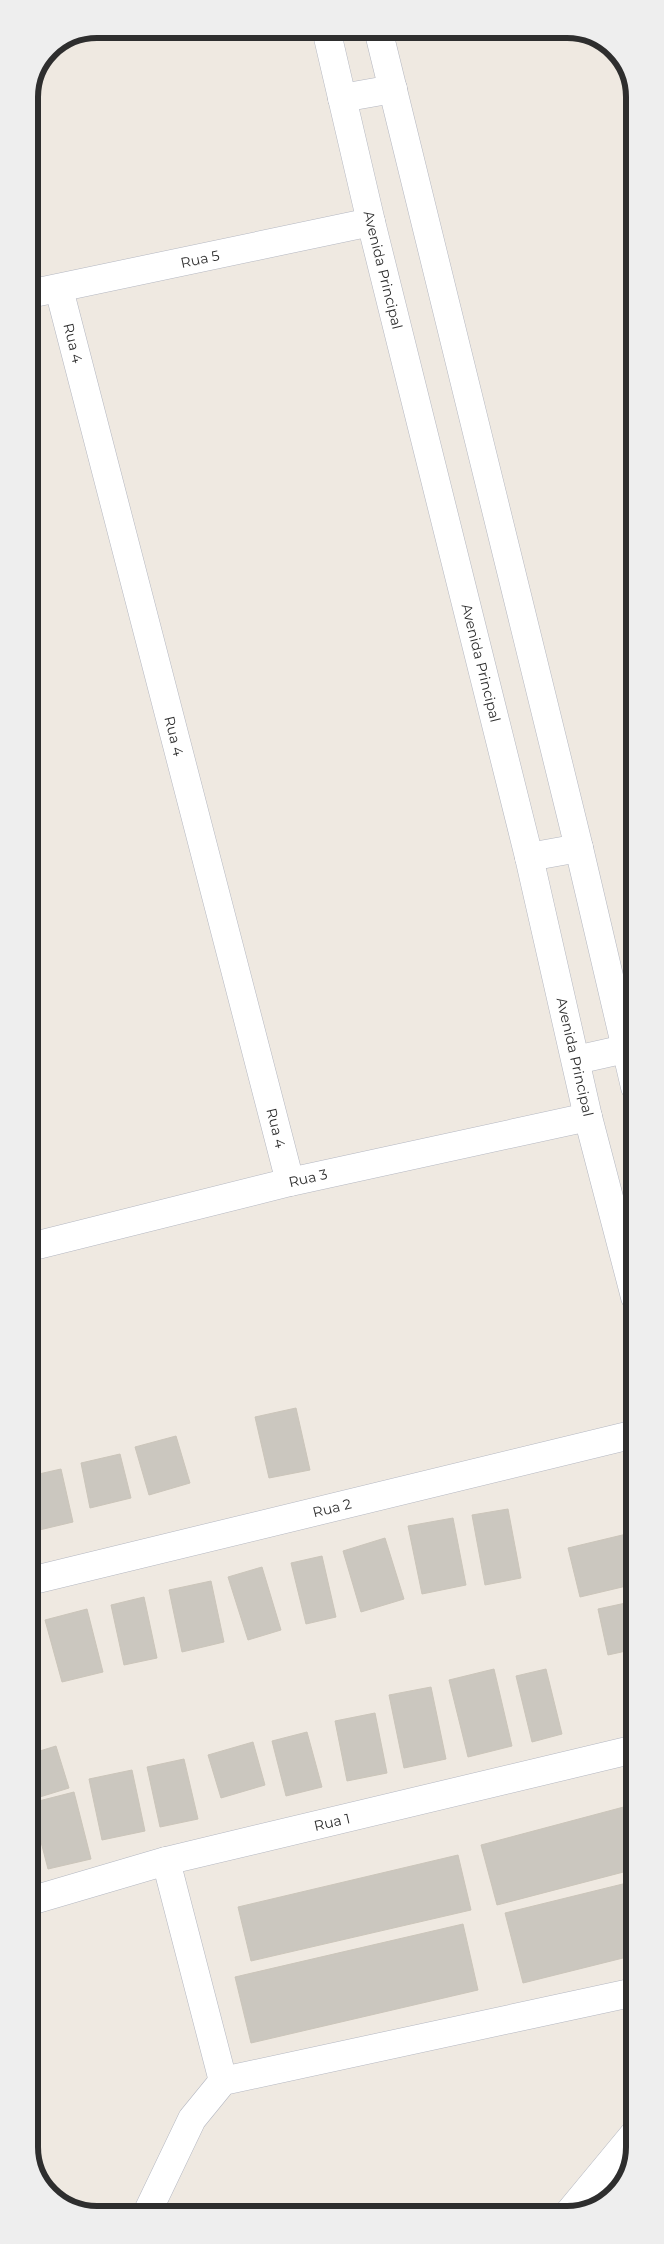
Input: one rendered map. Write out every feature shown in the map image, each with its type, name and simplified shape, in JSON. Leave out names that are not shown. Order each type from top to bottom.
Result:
[{"type":"street","name":"Avenida Principal","points":[[328,38],[371,222],[529,857],[588,1117],[626,1263]]},
{"type":"street","points":[[380,38],[579,848],[626,1053]]},
{"type":"street","points":[[342,98],[393,89]]},
{"type":"street","name":"Rua 5","points":[[38,292],[371,222]]},
{"type":"street","name":"Rua 4","points":[[59,289],[290,1182]]},
{"type":"street","points":[[529,857],[579,848]]},
{"type":"street","points":[[576,1060],[625,1049]]},
{"type":"street","name":"Rua 3","points":[[38,1245],[290,1182],[588,1117]]},
{"type":"street","name":"Rua 2","points":[[38,1579],[626,1436]]},
{"type":"street","name":"Rua 1","points":[[38,1899],[166,1861],[626,1751]]},
{"type":"street","points":[[166,1861],[223,2081]]},
{"type":"street","points":[[150,2206],[192,2119],[223,2081],[626,1994]]},
{"type":"street","points":[[575,2205],[626,2144]]},
{"type":"building","points":[[296,1408],[310,1470],[269,1478],[255,1417]]},
{"type":"building","points":[[176,1436],[190,1483],[149,1495],[135,1447]]},
{"type":"building","points":[[120,1454],[131,1498],[90,1508],[81,1463]]},
{"type":"building","points":[[61,1469],[73,1522],[38,1530],[38,1474]]},
{"type":"building","points":[[508,1509],[521,1578],[485,1585],[472,1515]]},
{"type":"building","points":[[453,1518],[466,1585],[422,1594],[408,1526]]},
{"type":"building","points":[[626,1534],[626,1586],[580,1597],[568,1548]]},
{"type":"building","points":[[385,1538],[404,1599],[361,1612],[343,1551]]},
{"type":"building","points":[[322,1556],[336,1617],[306,1624],[291,1563]]},
{"type":"building","points":[[262,1567],[281,1630],[248,1640],[228,1577]]},
{"type":"building","points":[[211,1581],[224,1642],[182,1652],[169,1590]]},
{"type":"building","points":[[144,1597],[157,1658],[124,1665],[111,1605]]},
{"type":"building","points":[[626,1603],[626,1651],[608,1655],[598,1609]]},
{"type":"building","points":[[87,1609],[103,1672],[62,1682],[45,1620]]},
{"type":"building","points":[[494,1669],[512,1746],[468,1757],[449,1680]]},
{"type":"building","points":[[546,1669],[562,1734],[532,1742],[516,1676]]},
{"type":"building","points":[[431,1687],[446,1759],[404,1768],[389,1695]]},
{"type":"building","points":[[375,1713],[387,1773],[347,1781],[335,1721]]},
{"type":"building","points":[[307,1732],[322,1787],[286,1796],[272,1741]]},
{"type":"building","points":[[253,1742],[265,1785],[221,1798],[208,1755]]},
{"type":"building","points":[[56,1746],[69,1788],[38,1798],[38,1752]]},
{"type":"building","points":[[184,1759],[198,1819],[160,1827],[147,1767]]},
{"type":"building","points":[[132,1770],[145,1831],[102,1840],[89,1779]]},
{"type":"building","points":[[74,1792],[91,1859],[48,1869],[38,1830],[38,1801]]},
{"type":"building","points":[[626,1806],[626,1871],[497,1905],[481,1845]]},
{"type":"building","points":[[458,1855],[471,1910],[251,1961],[238,1907]]},
{"type":"building","points":[[626,1883],[626,1957],[523,1983],[505,1913]]},
{"type":"building","points":[[463,1924],[478,1990],[251,2043],[235,1977]]}]
